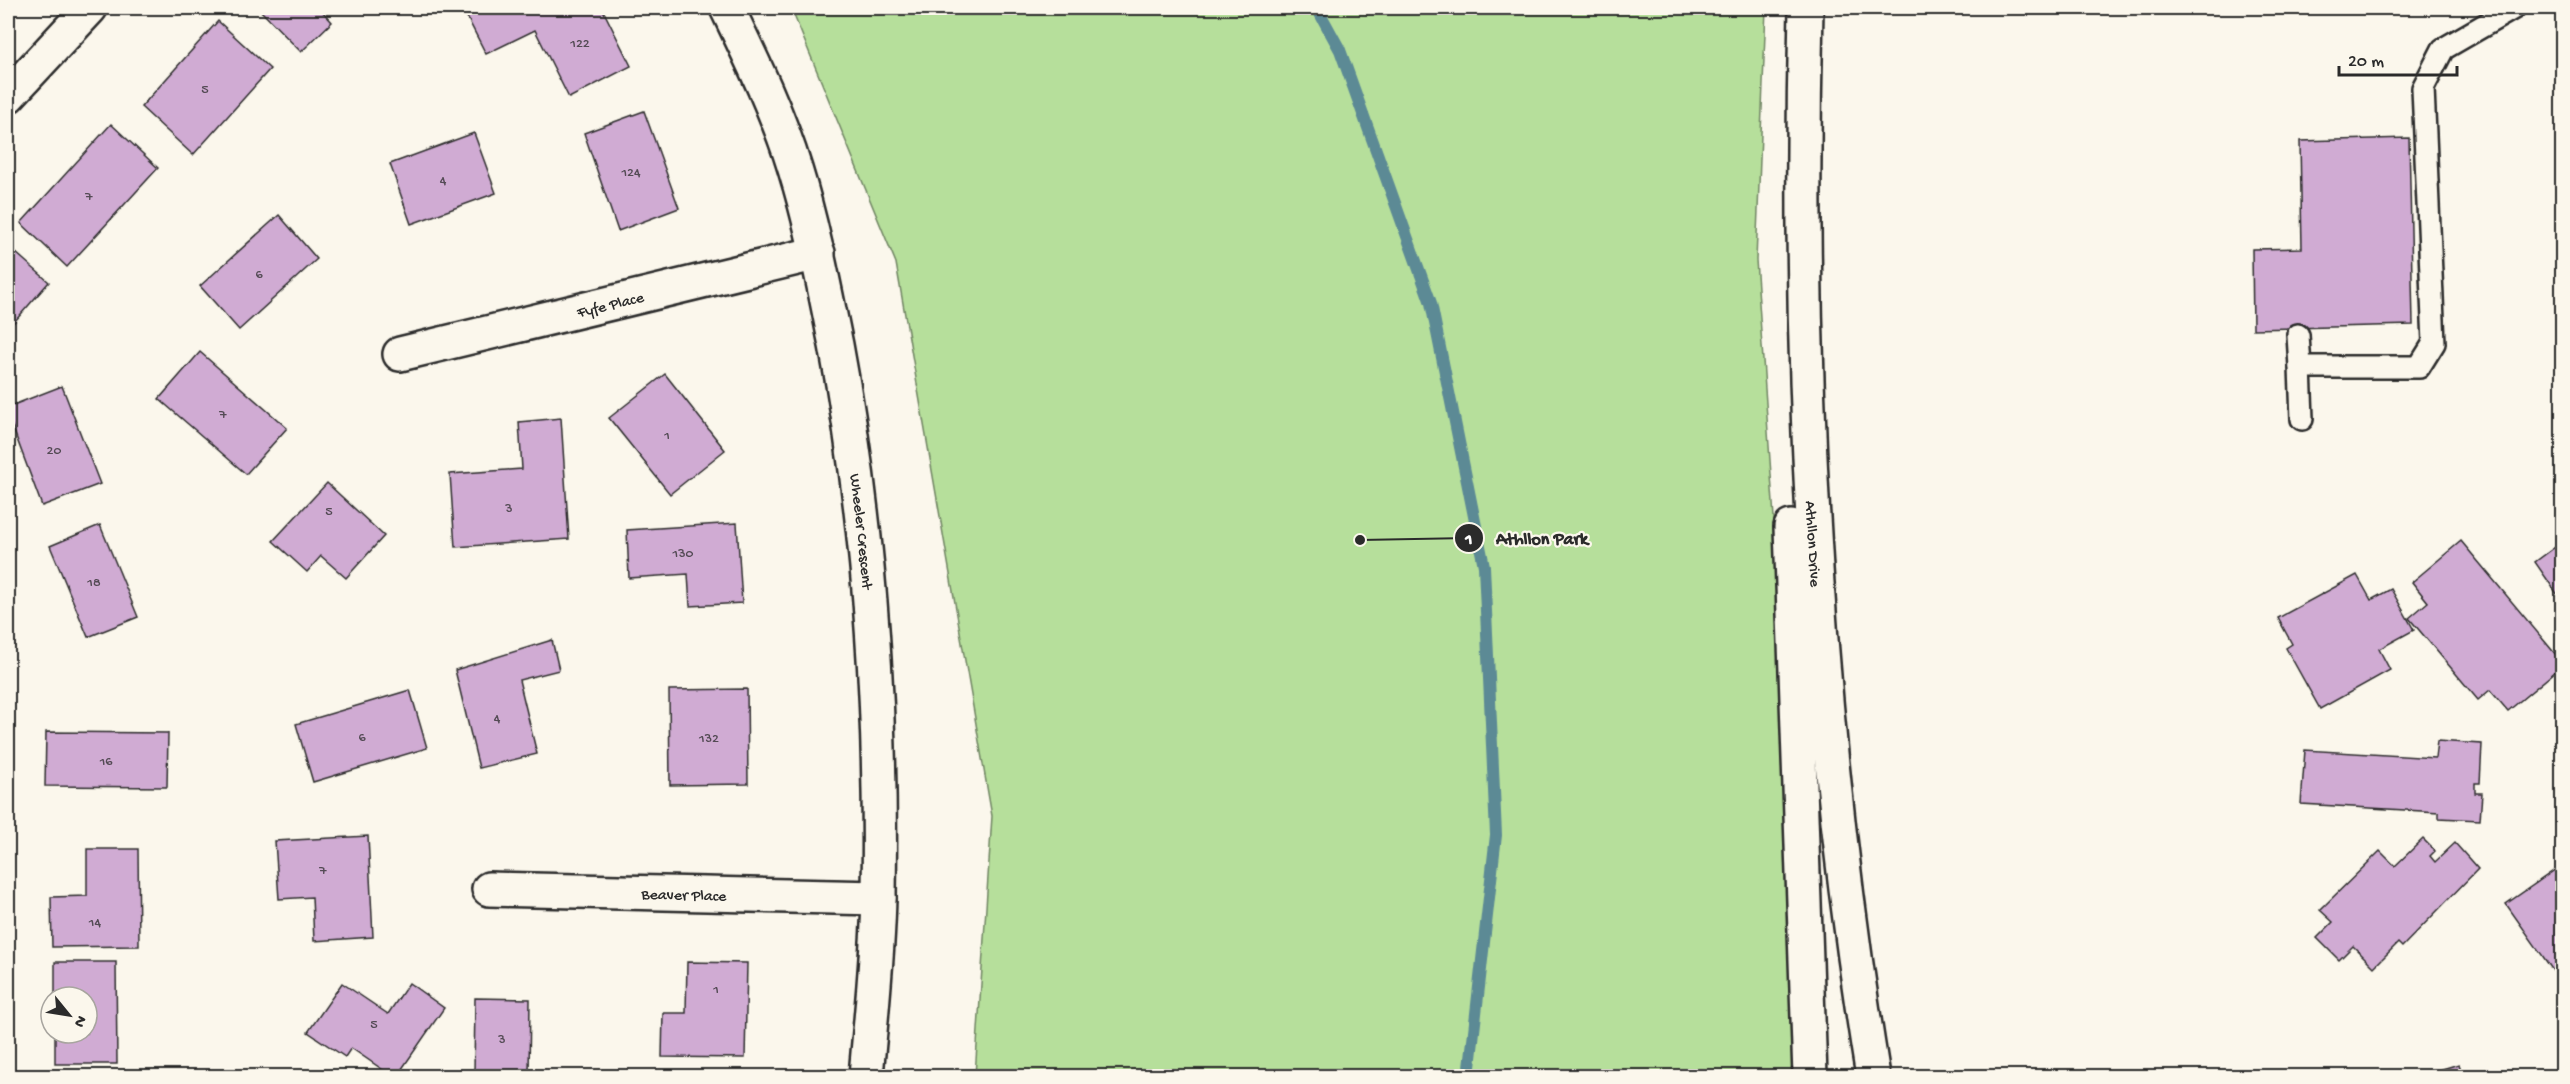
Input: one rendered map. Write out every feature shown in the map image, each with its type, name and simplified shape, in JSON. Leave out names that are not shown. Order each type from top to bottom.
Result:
[{"type":"main road","points":[[8,96],[90,8]]},
{"type":"main road","name":"Wheeler Crescent","points":[[727,8],[764,84],[795,168],[818,253],[851,424],[872,615],[877,710],[879,898],[866,1077]]},
{"type":"main road","name":"Athllon Drive","points":[[1784,8],[1781,154],[1785,404],[1798,684],[1810,1077]]},
{"type":"main road","name":"Athllon Drive","points":[[1806,8],[1802,157],[1803,307],[1821,667],[1850,917],[1873,1077]]},
{"type":"main road","name":"Fyfe Place","points":[[400,354],[818,253]]},
{"type":"main road","name":"Beaver Place","points":[[489,889],[879,898]]},
{"type":"lane","points":[[2300,367],[2420,368],[2434,343],[2424,88],[2444,49],[2514,8]]},
{"type":"lane","points":[[2298,335],[2302,419]]},
{"type":"green space","points":[[791,8],[1766,8],[1756,260],[1813,1076],[975,1076],[992,816],[896,263]]},
{"type":"building","points":[[258,8],[328,8],[323,12],[332,22],[301,52]]},
{"type":"building","points":[[470,8],[602,8],[631,66],[569,98],[535,30],[486,54],[464,11]]},
{"type":"building","points":[[218,21],[270,69],[193,155],[141,107]]},
{"type":"building","points":[[644,111],[679,208],[618,231],[584,133]]},
{"type":"building","points":[[111,124],[158,168],[67,267],[21,223]]},
{"type":"building","points":[[474,133],[496,193],[411,224],[390,164]]},
{"type":"building","points":[[2409,138],[2413,325],[2253,329],[2252,249],[2302,248],[2300,141]]},
{"type":"building","points":[[279,215],[317,259],[239,330],[200,286]]},
{"type":"building","points":[[15,252],[49,282],[8,329],[8,261]]},
{"type":"building","points":[[200,352],[287,428],[246,474],[159,399]]},
{"type":"building","points":[[665,374],[725,450],[670,494],[609,418]]},
{"type":"building","points":[[62,386],[100,484],[42,506],[8,415],[8,407]]},
{"type":"building","points":[[561,418],[569,539],[455,547],[450,474],[522,469],[519,422]]},
{"type":"building","points":[[327,483],[384,536],[346,578],[321,556],[307,572],[273,541]]},
{"type":"building","points":[[737,523],[742,603],[690,606],[688,574],[629,578],[627,530]]},
{"type":"building","points":[[100,525],[138,617],[88,637],[50,546]]},
{"type":"building","points":[[2461,541],[2562,662],[2562,666],[2508,711],[2490,690],[2478,700],[2409,618],[2428,602],[2412,582]]},
{"type":"building","points":[[2562,542],[2562,601],[2535,562]]},
{"type":"building","points":[[2357,575],[2371,600],[2391,589],[2414,630],[2379,649],[2390,670],[2320,709],[2286,648],[2292,644],[2278,618]]},
{"type":"building","points":[[552,640],[559,670],[519,680],[537,754],[479,768],[455,670]]},
{"type":"building","points":[[747,689],[748,784],[670,785],[669,690]]},
{"type":"building","points":[[410,690],[427,748],[313,782],[296,724]]},
{"type":"building","points":[[46,732],[168,733],[167,787],[45,786]]},
{"type":"building","points":[[2437,741],[2482,744],[2480,783],[2475,783],[2475,793],[2482,793],[2480,820],[2439,818],[2439,812],[2301,804],[2305,750],[2435,758]]},
{"type":"building","points":[[368,836],[373,937],[314,941],[312,897],[279,899],[275,841]]},
{"type":"building","points":[[2423,839],[2435,851],[2430,856],[2435,862],[2455,843],[2478,869],[2402,947],[2398,943],[2374,967],[2353,946],[2339,960],[2317,938],[2333,922],[2320,910],[2380,851],[2395,866]]},
{"type":"building","points":[[87,849],[138,849],[139,946],[52,947],[51,897],[87,896]]},
{"type":"building","points":[[2562,865],[2562,971],[2556,975],[2506,904]]},
{"type":"building","points":[[55,962],[116,962],[117,1064],[55,1064],[55,1045],[99,1045],[99,985],[55,985]]},
{"type":"building","points":[[687,962],[747,963],[745,1058],[662,1057],[663,1013],[686,1013]]},
{"type":"building","points":[[342,983],[388,1014],[409,983],[444,1008],[397,1076],[392,1076],[351,1048],[345,1057],[308,1032]]},
{"type":"building","points":[[475,998],[530,999],[529,1076],[474,1076]]},
{"type":"building","points":[[2459,1064],[2463,1076],[2419,1076]]},
{"type":"waterway","points":[[1317,8],[1340,50],[1431,303],[1484,566],[1496,835],[1469,1076]]},
{"type":"place","name":"Athllon Park","points":[[1360,540]]}]
